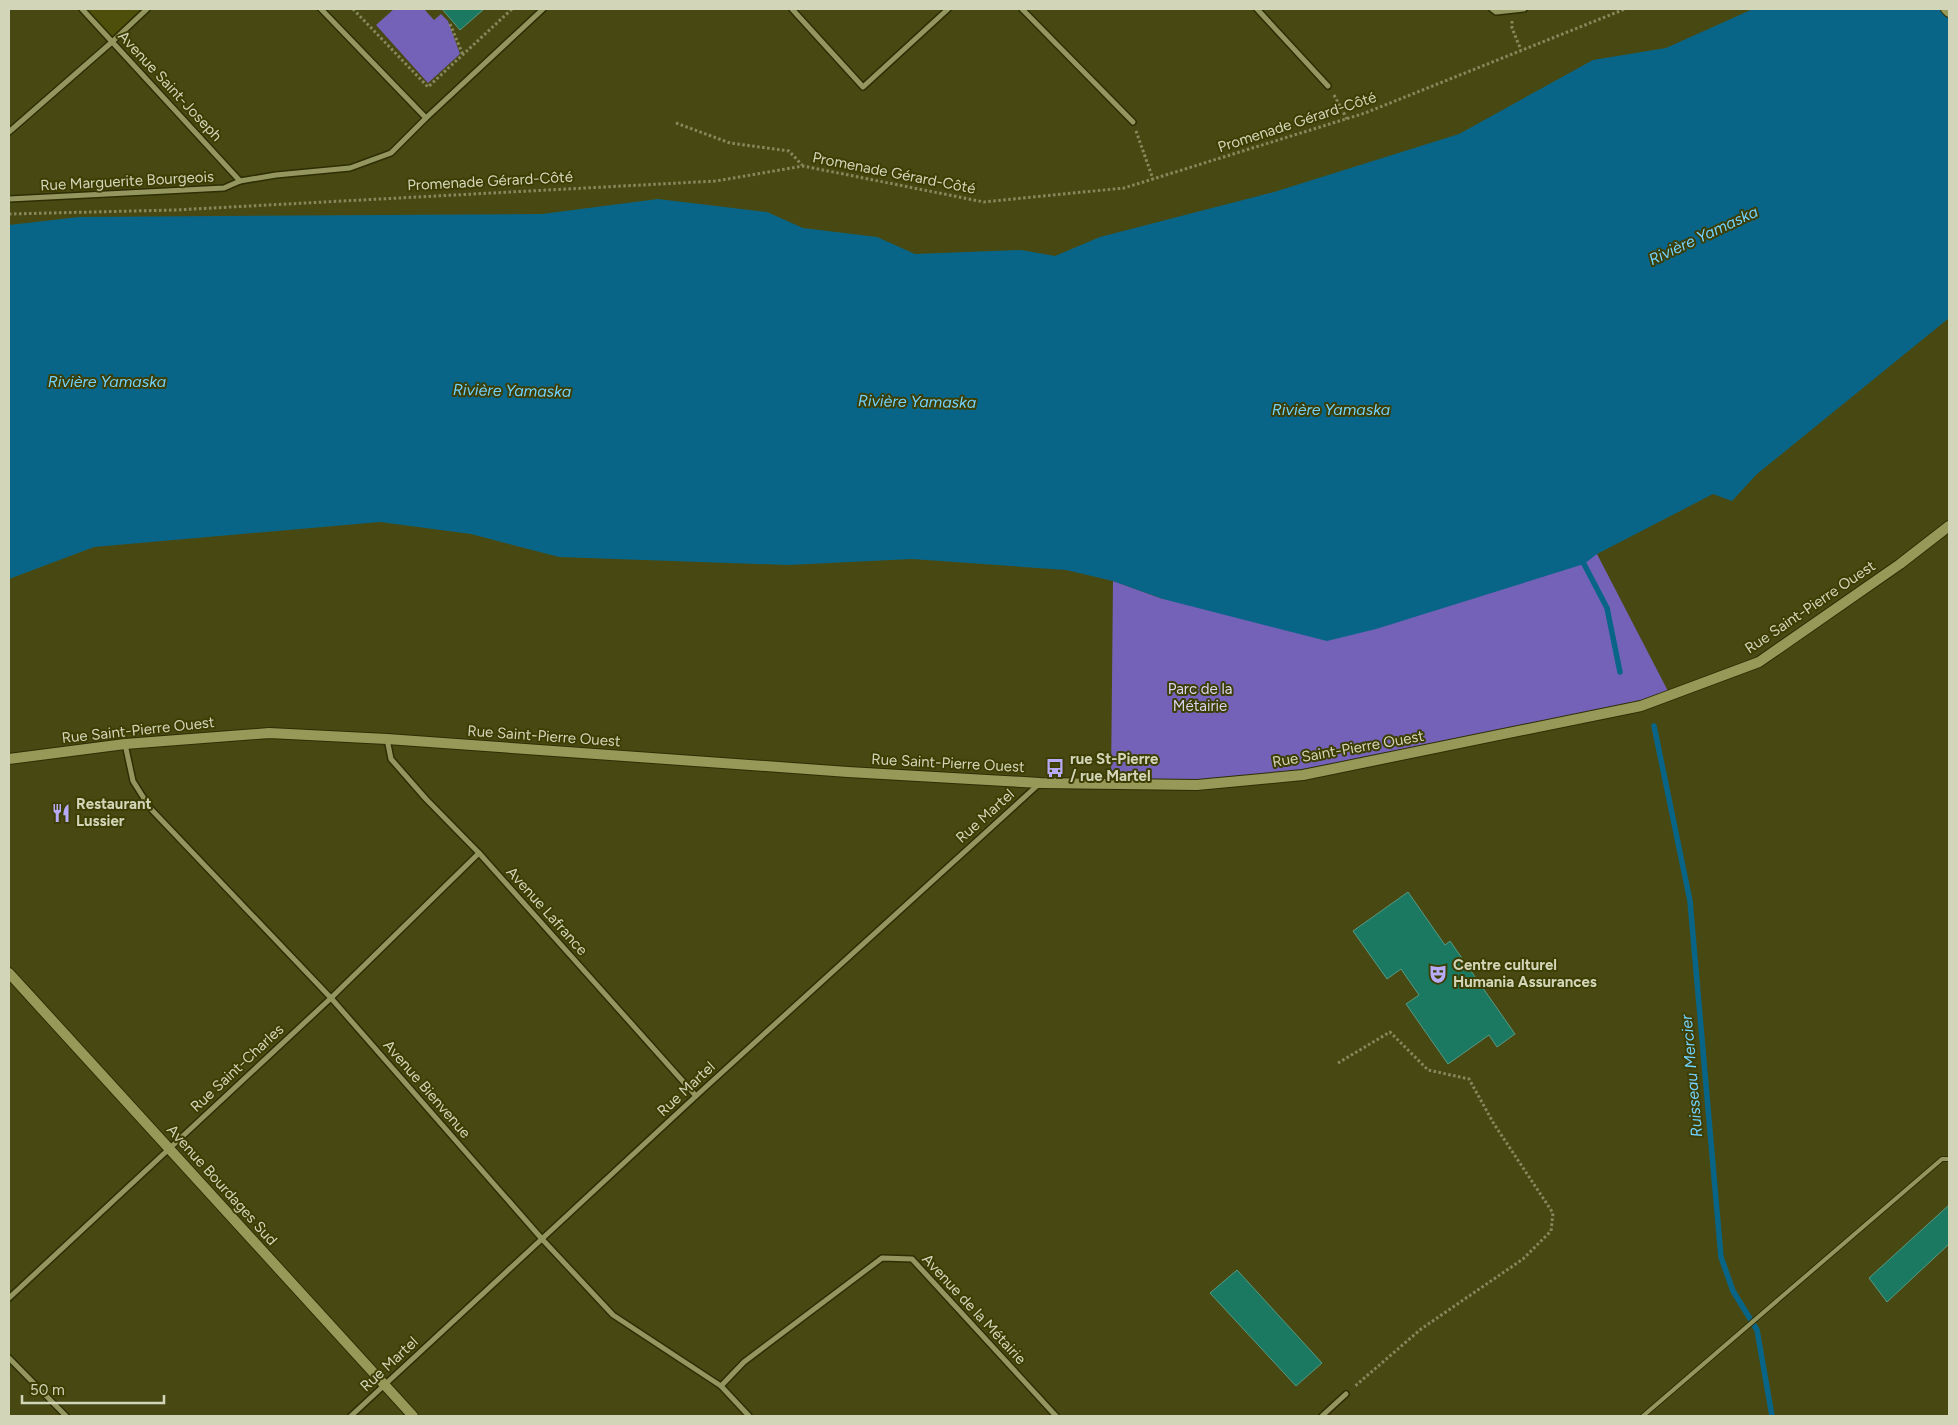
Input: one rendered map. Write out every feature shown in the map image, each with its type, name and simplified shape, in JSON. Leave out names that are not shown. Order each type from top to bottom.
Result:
[{"type":"street","name":"Avenue Saint-Joseph","points":[[82,9],[240,181]]},
{"type":"street","points":[[9,132],[112,42],[146,9]]},
{"type":"street","points":[[321,9],[426,118]]},
{"type":"street","name":"Rue Marguerite Bourgeois","points":[[9,199],[224,188],[240,181],[276,175],[350,168],[391,153],[543,9]]},
{"type":"street","points":[[792,9],[863,87],[948,9]]},
{"type":"street","points":[[1022,9],[1133,122]]},
{"type":"street","points":[[1257,9],[1328,86]]},
{"type":"street","points":[[1492,9],[1496,12],[1524,9]]},
{"type":"street","points":[[1946,9],[1949,12]]},
{"type":"street","name":"Rue Saint-Pierre Ouest","points":[[9,759],[125,744],[269,733],[387,739],[838,772],[1040,783],[1197,785],[1303,775],[1641,706],[1759,662],[1900,564],[1949,526]]},
{"type":"street","name":"Avenue Lafrance","points":[[387,739],[391,759],[426,800],[479,853],[696,1096]]},
{"type":"street","name":"Avenue Bienvenue","points":[[125,744],[133,781],[150,808],[331,998],[542,1239],[613,1315],[721,1386],[749,1416]]},
{"type":"street","name":"Rue Martel","points":[[351,1416],[696,1096],[1040,783]]},
{"type":"street","name":"Rue Saint-Charles","points":[[9,1298],[331,998],[479,853]]},
{"type":"street","name":"Avenue Bourdages Sud","points":[[9,973],[413,1416]]},
{"type":"street","name":"Avenue de la Métairie","points":[[721,1386],[744,1362],[882,1258],[912,1259],[1056,1416]]},
{"type":"street","points":[[9,1358],[66,1416]]},
{"type":"street","points":[[1322,1416],[1346,1394]]},
{"type":"lane","points":[[1643,1416],[1942,1159],[1949,1159]]},
{"type":"path","points":[[353,9],[428,87],[512,9]]},
{"type":"path","name":"Promenade Gérard-Côté","points":[[9,214],[174,210],[716,181],[803,166],[984,202],[1124,188],[1365,113],[1625,9]]},
{"type":"path","points":[[450,24],[463,55]]},
{"type":"path","points":[[1512,28],[1521,50]]},
{"type":"path","points":[[1339,102],[1347,119]]},
{"type":"path","points":[[676,124],[730,143],[790,151],[803,166]]},
{"type":"path","points":[[1142,145],[1153,179]]},
{"type":"path","points":[[1338,1063],[1390,1032],[1428,1070],[1469,1079],[1494,1124],[1553,1212],[1552,1230],[1523,1259],[1421,1330],[1346,1394]]},
{"type":"shaded area","points":[[82,9],[146,9],[112,42]]},
{"type":"green space","points":[[394,9],[424,9],[434,20],[441,14],[448,21],[460,54],[428,83],[376,25]]},
{"type":"green space","name":"Parc de la Métairie","points":[[1597,554],[1670,695],[1403,755],[1197,785],[1111,784],[1113,581],[1163,599]]},
{"type":"water","name":"Rivière Yamaska","points":[[1753,9],[1949,9],[1949,318],[1757,474],[1732,501],[1713,494],[1597,554],[1584,564],[1376,629],[1327,641],[1163,599],[1113,581],[1066,570],[912,559],[788,565],[559,557],[471,534],[380,522],[94,547],[9,579],[9,225],[79,217],[542,214],[658,199],[767,212],[803,228],[877,237],[915,254],[1021,250],[1055,256],[1100,237],[1274,192],[1459,134],[1593,60],[1666,48]]},
{"type":"building","points":[[442,9],[484,9],[460,30]]},
{"type":"building","name":"Centre culturel Humania Assurances","points":[[1408,892],[1445,945],[1450,941],[1515,1034],[1497,1047],[1489,1035],[1448,1064],[1406,1004],[1419,995],[1401,969],[1387,979],[1353,931]]},
{"type":"building","points":[[1949,1205],[1949,1244],[1887,1302],[1869,1278]]},
{"type":"building","points":[[1237,1270],[1322,1363],[1296,1386],[1210,1293]]},
{"type":"waterway","name":"Ruisseau Mercier","points":[[1584,564],[1607,608],[1620,672]]},
{"type":"waterway","name":"Ruisseau Mercier","points":[[1654,726],[1690,901],[1721,1257],[1733,1291],[1757,1330],[1772,1416]]},
{"type":"place","name":"rue St-Pierre / rue Martel","points":[[1055,768]]},
{"type":"place","name":"Restaurant Lussier","points":[[61,813]]},
{"type":"place","name":"Centre culturel Humania Assurances","points":[[1438,974]]}]
